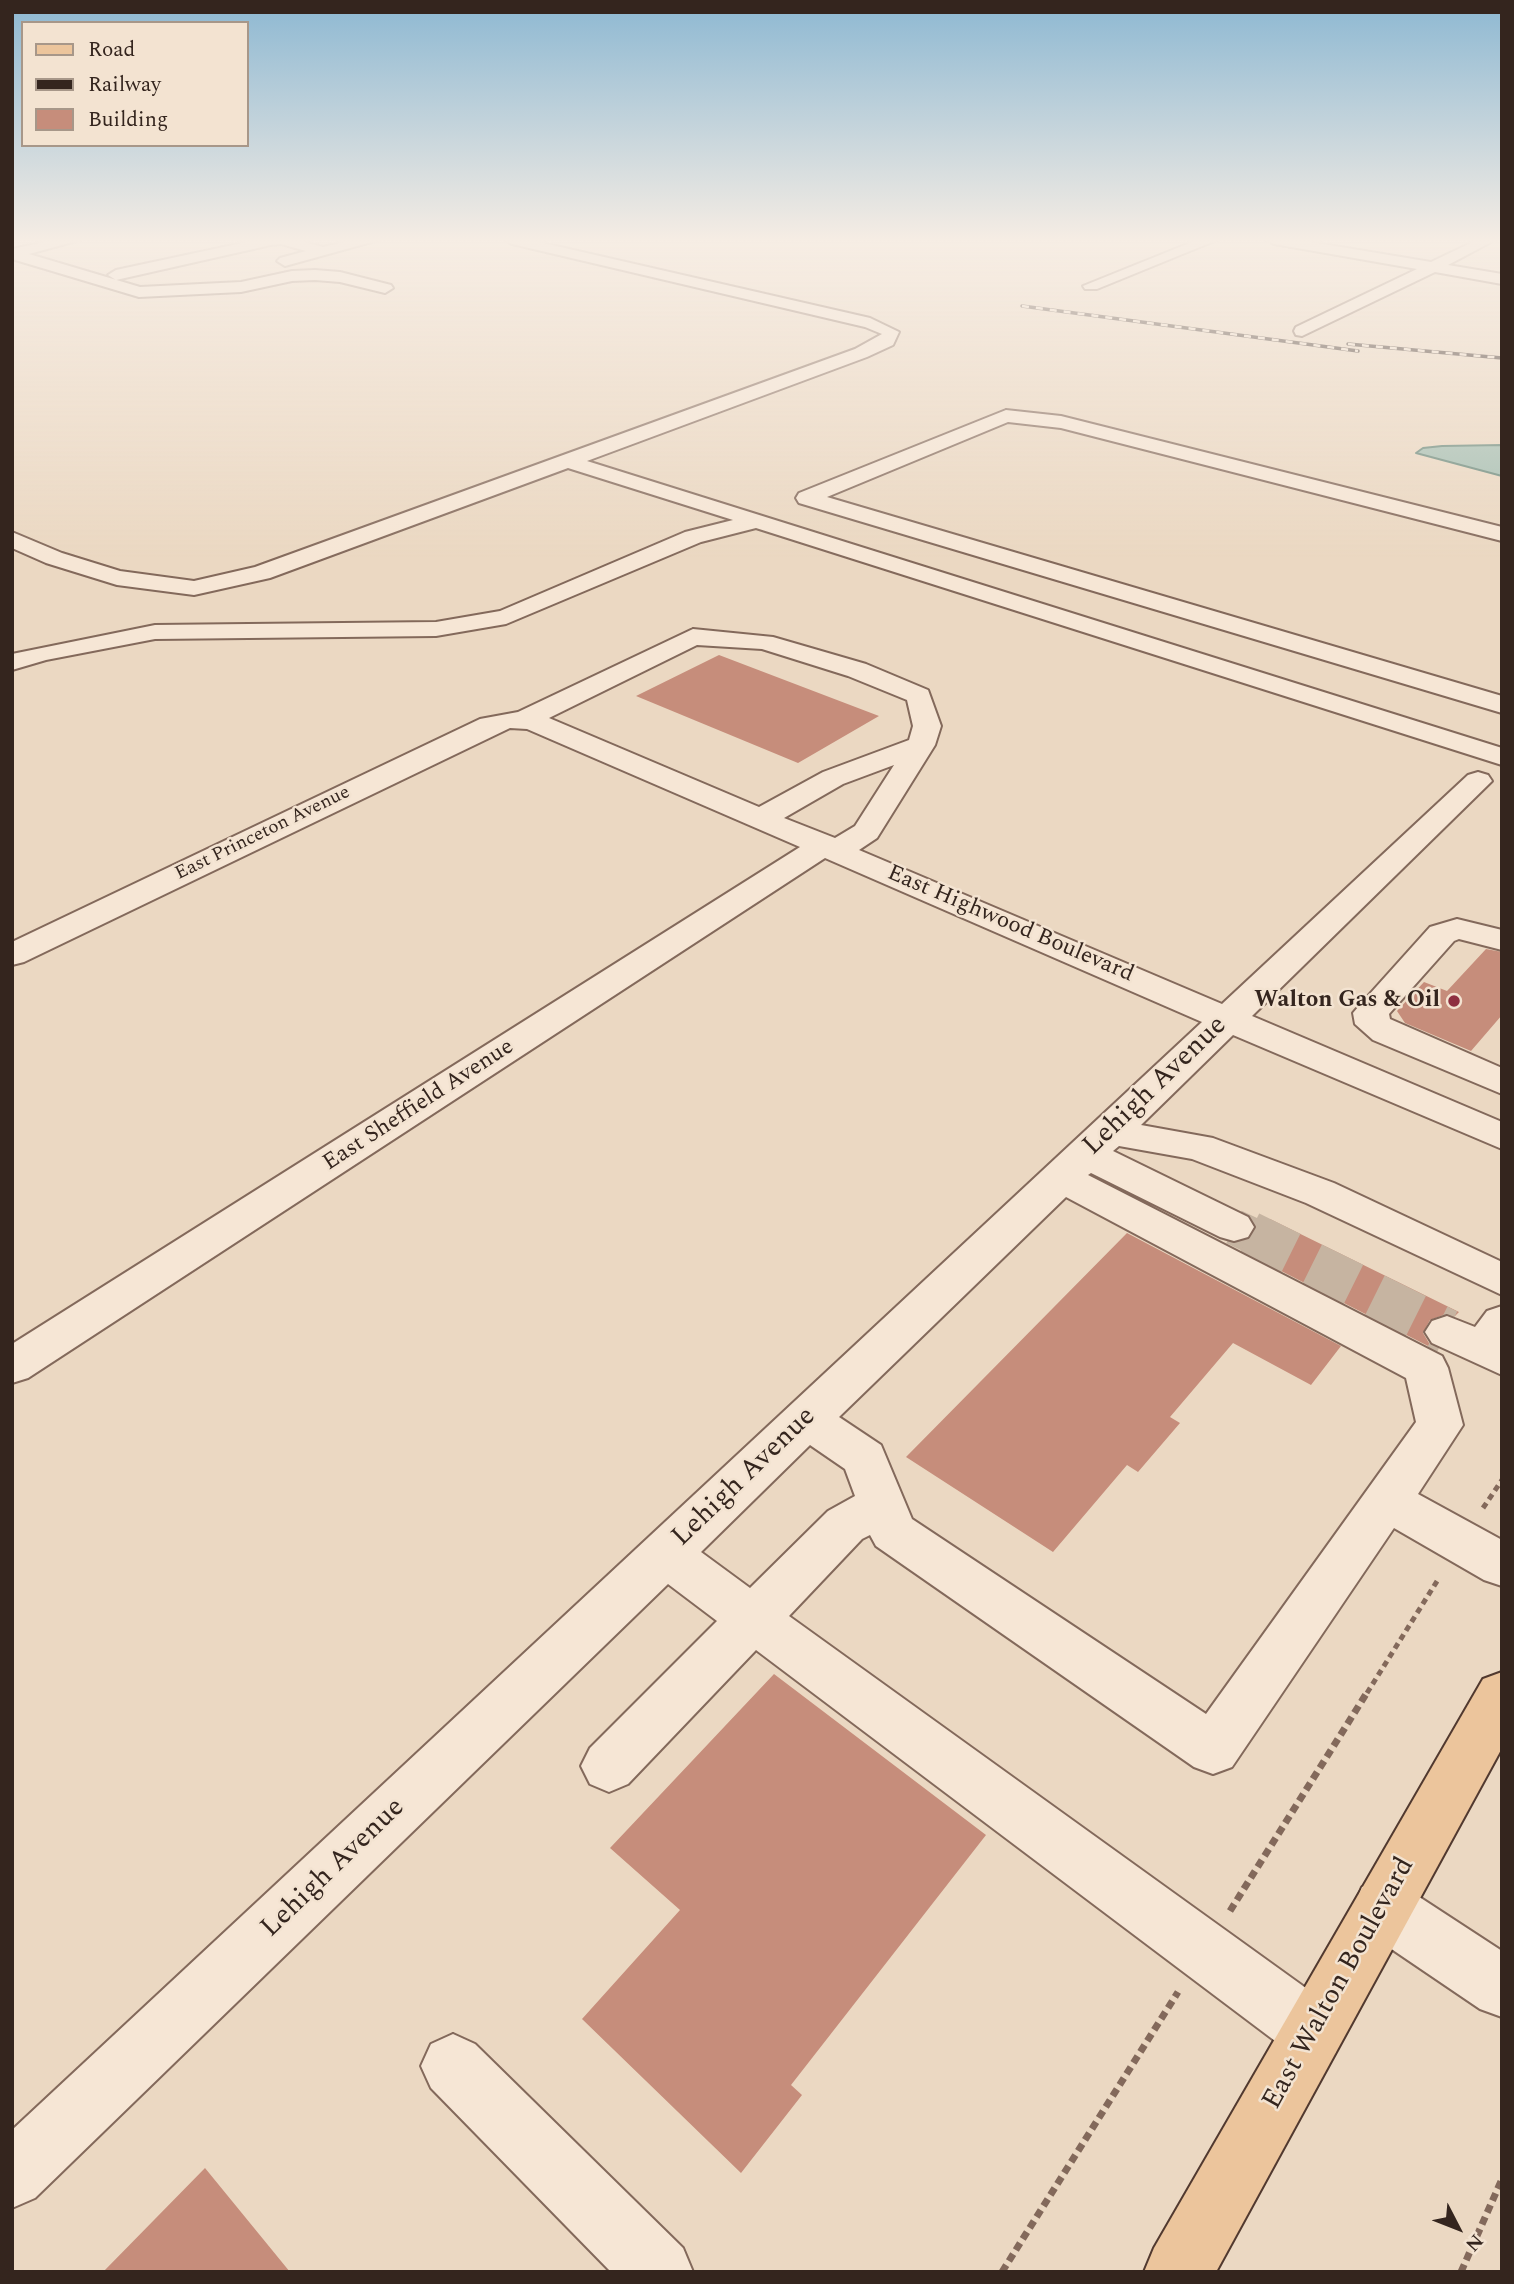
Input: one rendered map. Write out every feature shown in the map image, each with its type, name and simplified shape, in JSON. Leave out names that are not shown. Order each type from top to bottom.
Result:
[{"type":"main road","name":"East Walton Boulevard","points":[[1178,2272],[1502,1696]]},
{"type":"street","points":[[12,539],[54,558],[117,578],[194,588],[262,573],[875,347]]},
{"type":"street","points":[[12,663],[41,653],[155,632],[436,629],[506,617],[693,537],[757,521],[1006,416],[1061,422],[1502,534]]},
{"type":"street","points":[[567,461],[757,521],[1490,769]]},
{"type":"street","points":[[807,498],[1502,705]]},
{"type":"street","name":"East Princeton Avenue","points":[[12,955],[490,725],[521,720],[693,637],[764,642],[857,670],[919,696],[927,726],[921,745]]},
{"type":"street","points":[[12,676],[114,640]]},
{"type":"street","name":"East Highwood Boulevard","points":[[521,720],[543,723],[1502,1137]]},
{"type":"street","points":[[762,818],[834,778],[921,745]]},
{"type":"street","name":"East Sheffield Avenue","points":[[12,1367],[831,848],[866,832],[921,745]]},
{"type":"street","name":"Lehigh Avenue","points":[[12,2175],[1490,769]]},
{"type":"street","points":[[1502,940],[1458,929],[1442,934],[1371,1013],[1373,1024],[1386,1032],[1502,1082]]},
{"type":"street","points":[[1085,1155],[1199,1147],[1320,1193],[1502,1280]]},
{"type":"street","points":[[1085,1155],[1228,1224],[1267,1173]]},
{"type":"street","points":[[807,1419],[864,1458],[893,1532],[1213,1749],[1440,1425],[1426,1368],[1085,1155]]},
{"type":"street","points":[[1387,1500],[1482,1553]]},
{"type":"street","points":[[609,1766],[845,1525],[882,1505]]},
{"type":"street","points":[[665,1554],[1313,2032]]},
{"type":"street","points":[[1384,1908],[1502,1987]]},
{"type":"street","points":[[453,2066],[659,2272]]},
{"type":"path","points":[[1002,2272],[1205,1950],[1482,1553],[1502,1479]]},
{"type":"path","points":[[1461,2272],[1502,2179]]},
{"type":"shaded area","points":[[1502,445],[1502,476],[1416,453],[1423,448],[1442,446]]},
{"type":"building","points":[[719,655],[879,716],[798,763],[636,696]]},
{"type":"building","name":"Walton Gas & Oil","points":[[1486,949],[1502,952],[1502,1015],[1471,1051],[1405,1023],[1397,1011],[1424,982],[1447,991]]},
{"type":"building","points":[[1270,1219],[1459,1312],[1455,1316],[1446,1314],[1430,1320],[1423,1333],[1432,1348],[1242,1251]]},
{"type":"building","points":[[1127,1233],[1341,1346],[1311,1385],[1233,1343],[1170,1417],[1180,1423],[1138,1472],[1127,1465],[1053,1552],[906,1457]]},
{"type":"building","points":[[774,1674],[986,1835],[791,2085],[802,2095],[741,2173],[582,2019],[680,1910],[610,1848]]},
{"type":"building","points":[[205,2168],[290,2272],[103,2272]]},
{"type":"tunnel","points":[[1234,1227],[1253,1236]]},
{"type":"tunnel","points":[[1249,1234],[1447,1332]]},
{"type":"railway","points":[[1325,347],[1358,351]]},
{"type":"railway","points":[[1376,347],[1502,358]]},
{"type":"place","name":"Walton Gas & Oil","points":[[1454,1001]]}]
